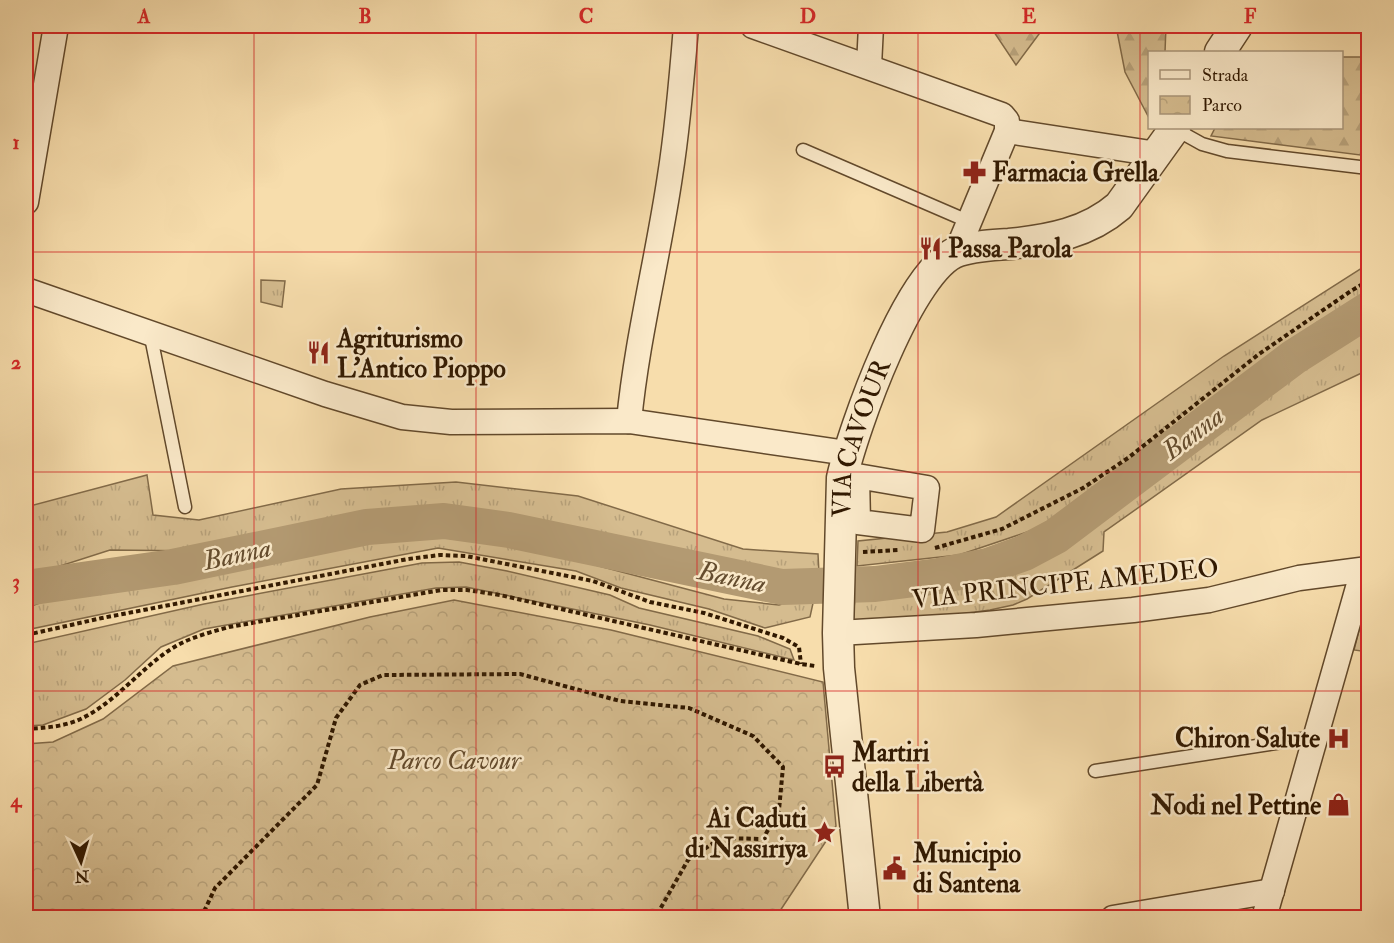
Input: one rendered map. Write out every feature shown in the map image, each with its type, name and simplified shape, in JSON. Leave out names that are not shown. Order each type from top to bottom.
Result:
[{"type":"street","points":[[26,202],[56,26]]},
{"type":"street","points":[[629,421],[634,378],[670,176],[681,92],[686,26]]},
{"type":"street","points":[[753,26],[1002,115],[1007,121],[1008,130],[957,251]]},
{"type":"street","points":[[869,66],[871,26]]},
{"type":"street","points":[[1221,51],[1237,26]]},
{"type":"street","name":"VIA CAVOUR","points":[[865,918],[839,668],[838,629],[854,538],[842,478],[863,408],[904,316],[941,262],[957,251],[978,246],[1055,237],[1092,225],[1119,206],[1173,129]]},
{"type":"street","points":[[1008,130],[1157,154]]},
{"type":"street","points":[[26,290],[325,394],[402,417],[452,422],[629,421],[848,453]]},
{"type":"street","points":[[1264,918],[1315,737],[1366,570]]},
{"type":"street","name":"VIA PRINCIPE AMEDEO","points":[[838,629],[976,625],[1133,610],[1209,600],[1299,578],[1366,570]]},
{"type":"street","points":[[1113,918],[1272,891]]},
{"type":"lane","points":[[1176,129],[1202,144],[1227,151],[1368,168]]},
{"type":"lane","points":[[803,150],[970,222]]},
{"type":"lane","points":[[150,332],[185,507]]},
{"type":"lane","points":[[1095,771],[1315,737]]},
{"type":"path","points":[[927,548],[937,548],[1002,529],[1083,488],[1128,458],[1259,354],[1368,281]]},
{"type":"path","points":[[854,538],[905,550]]},
{"type":"path","points":[[26,635],[329,574],[440,555],[466,556],[593,581],[650,602],[725,620],[783,638],[799,647],[801,664]]},
{"type":"path","points":[[26,729],[50,728],[75,721],[101,707],[176,646],[199,636],[229,627],[441,590],[467,590],[500,595],[801,664],[839,668]]},
{"type":"path","points":[[201,918],[215,888],[317,785],[336,718],[360,685],[383,675],[520,674],[620,701],[688,708],[753,736],[783,767],[779,810],[763,839],[721,838],[688,860],[655,918]]},
{"type":"green space","points":[[990,26],[1045,26],[1016,65]]},
{"type":"green space","points":[[1116,26],[1166,26],[1165,51],[1148,51],[1148,116],[1125,72]]},
{"type":"green space","points":[[1343,57],[1368,57],[1368,156],[1211,136],[1214,129],[1343,129]]},
{"type":"green space","points":[[1368,264],[1368,296],[1125,473],[1039,528],[959,555],[857,566],[858,541],[947,532],[996,517],[1224,356]]},
{"type":"green space","points":[[261,280],[285,281],[282,307],[261,302]]},
{"type":"green space","points":[[1368,323],[1368,370],[1262,420],[1104,532],[1103,551],[1027,599],[990,610],[859,628],[853,621],[855,597],[1013,574],[1034,563],[1092,514],[1267,388]]},
{"type":"green space","points":[[147,475],[153,515],[199,520],[341,489],[456,482],[578,496],[743,549],[818,554],[819,573],[772,578],[679,561],[508,516],[377,513],[203,551],[110,550],[26,577],[26,507]]},
{"type":"green space","points":[[413,534],[531,548],[724,599],[779,605],[815,594],[810,617],[765,628],[709,609],[621,588],[576,571],[438,548],[232,587],[26,630],[26,608],[64,594]]},
{"type":"green space","points":[[459,562],[610,595],[639,608],[758,636],[790,649],[794,660],[650,625],[466,587],[436,588],[204,629],[161,647],[125,680],[86,709],[43,725],[26,726],[26,644],[204,604],[422,563]]},
{"type":"green space","points":[[1368,597],[1368,652],[1354,650]]},
{"type":"green space","name":"Parco Cavour","points":[[454,600],[611,630],[823,682],[836,826],[776,917],[26,917],[26,744],[53,742],[103,719],[173,666],[370,617]]},
{"type":"waterway","name":"Banna","points":[[26,588],[173,567],[367,527],[444,521],[509,530],[782,587],[875,584],[939,576],[988,566],[1024,553],[1056,536],[1294,357],[1368,310]]},
{"type":"place","name":"Farmacia Grella","points":[[974,172]]},
{"type":"place","name":"Passa Parola","points":[[930,248]]},
{"type":"place","name":"Agriturismo L'Antico Pioppo","points":[[319,353]]},
{"type":"place","name":"Chiron Salute","points":[[1338,738]]},
{"type":"place","name":"Martiri della Libertà","points":[[834,767]]},
{"type":"place","name":"Nodi nel Pettine","points":[[1339,805]]},
{"type":"place","name":"Ai Caduti di Nassiriya","points":[[825,833]]},
{"type":"place","name":"Municipio di Santena","points":[[895,868]]}]
